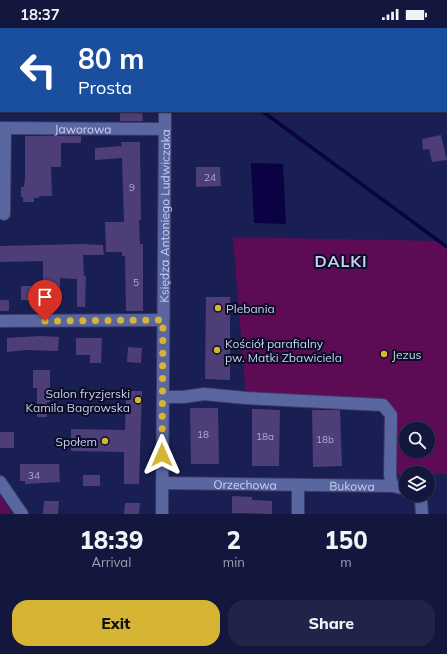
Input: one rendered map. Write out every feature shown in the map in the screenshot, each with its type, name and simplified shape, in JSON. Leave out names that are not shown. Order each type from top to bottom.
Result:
[{"type":"street","name":"Księdza Antoniego Ludwiczaka","points":[[162,514],[165,112]]},
{"type":"street","name":"Jaworowa","points":[[2,128],[165,129]]},
{"type":"street","points":[[2,128],[4,214]]},
{"type":"street","points":[[0,321],[163,320]]},
{"type":"street","points":[[163,397],[183,398],[204,394],[246,398],[383,405],[391,415],[390,475],[392,486]]},
{"type":"street","points":[[0,482],[22,514]]},
{"type":"street","name":"Orzechowa","points":[[162,483],[298,485]]},
{"type":"street","points":[[298,485],[298,514]]},
{"type":"street","name":"Bukowa","points":[[298,485],[392,486],[399,488]]},
{"type":"street","points":[[421,502],[422,514]]},
{"type":"shaded area","points":[[251,163],[283,164],[286,224],[254,223]]},
{"type":"shaded area","points":[[233,237],[437,241],[447,246],[447,474],[435,474],[435,466],[399,466],[399,475],[390,475],[388,410],[246,398]]},
{"type":"shaded area","points":[[0,495],[12,514],[0,514]]},
{"type":"building","points":[[120,112],[142,112],[143,121],[120,121]]},
{"type":"building","points":[[441,135],[447,160],[432,162],[429,149],[423,150],[422,139]]},
{"type":"building","points":[[25,136],[81,136],[81,143],[61,143],[61,167],[51,167],[52,196],[39,196],[39,198],[34,198],[34,202],[23,202],[23,197],[21,197],[21,187],[24,187],[25,179]]},
{"type":"building","points":[[121,142],[140,142],[141,220],[139,220],[140,244],[143,244],[143,311],[126,311],[125,256],[122,256],[122,252],[106,252],[105,222],[124,222],[122,158],[95,160],[95,148],[122,146]]},
{"type":"building","points":[[196,167],[220,167],[221,186],[196,187]]},
{"type":"building","points":[[103,245],[104,255],[83,255],[84,276],[86,276],[85,307],[77,307],[77,279],[60,278],[60,291],[51,290],[51,300],[21,300],[21,286],[43,286],[43,261],[0,262],[0,246]]},
{"type":"building","name":"Kościół parafialny pw. Matki Zbawiciela","points":[[206,297],[230,297],[230,380],[205,379]]},
{"type":"building","points":[[0,300],[9,300],[9,311],[0,311]]},
{"type":"building","points":[[40,336],[59,337],[58,351],[27,350],[7,352],[7,338]]},
{"type":"building","points":[[76,338],[102,338],[101,363],[90,363],[90,355],[76,355]]},
{"type":"building","points":[[128,347],[142,348],[141,363],[127,362]]},
{"type":"building","points":[[33,370],[50,370],[50,402],[47,402],[47,417],[37,417],[37,388],[33,388]]},
{"type":"building","points":[[126,391],[142,391],[139,484],[124,484],[124,452],[71,451],[71,429],[125,430]]},
{"type":"building","points":[[190,408],[218,408],[219,464],[191,464]]},
{"type":"building","points":[[252,409],[280,410],[279,466],[252,466]]},
{"type":"building","points":[[312,410],[340,410],[342,466],[313,467]]},
{"type":"building","points":[[0,432],[14,432],[14,448],[0,448]]},
{"type":"building","points":[[20,464],[59,464],[60,482],[25,484],[25,481],[20,481]]},
{"type":"building","points":[[83,475],[100,475],[100,486],[83,486]]},
{"type":"building","points":[[232,496],[252,497],[252,500],[272,501],[272,514],[232,513]]},
{"type":"building","points":[[44,501],[59,501],[58,514],[43,514]]},
{"type":"building","points":[[125,503],[140,503],[139,514],[124,514]]},
{"type":"waterway","points":[[263,112],[447,247]]},
{"type":"place","name":"Plebania","points":[[218,308]]},
{"type":"place","name":"Kościół parafialny pw. Matki Zbawiciela","points":[[217,350]]},
{"type":"place","name":"Jezus","points":[[384,354]]},
{"type":"place","name":"Salon fryzjerski Kamila Bagrowska","points":[[138,400]]},
{"type":"place","name":"Społem","points":[[105,441]]},
{"type":"district","name":"DALKI","points":[[341,261]]},
{"type":"route","points":[[45,321],[163,320],[162,455]]}]
